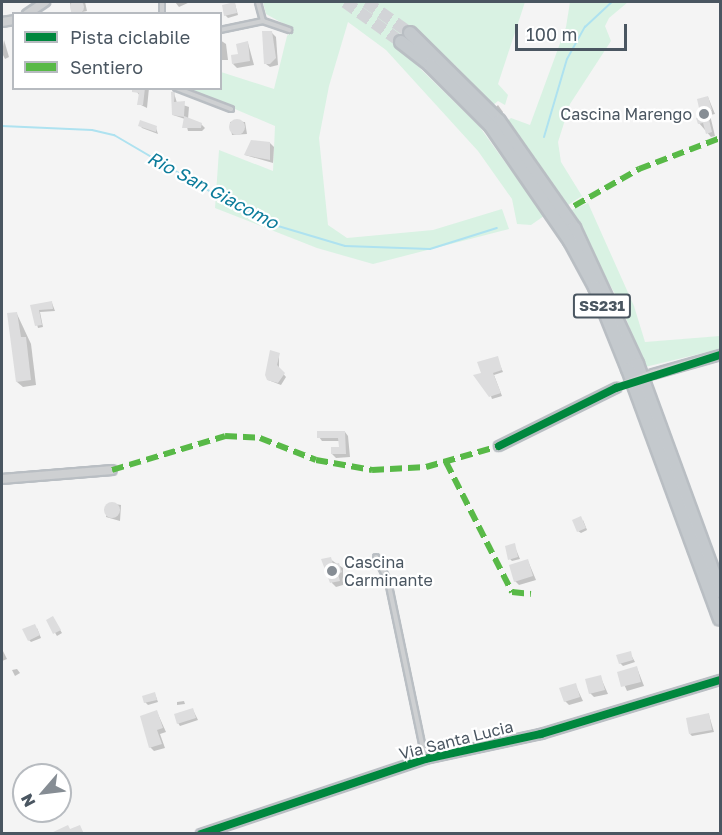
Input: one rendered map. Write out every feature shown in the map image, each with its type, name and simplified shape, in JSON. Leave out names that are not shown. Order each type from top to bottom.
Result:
[{"type":"highway","name":"SS231","points":[[720,591],[637,364],[574,228],[499,121],[406,37],[430,65],[491,126],[532,181],[570,241],[595,288],[628,369],[720,620]]},
{"type":"street","points":[[30,12],[45,2]]},
{"type":"street","points":[[499,446],[616,388],[653,374],[720,355]]},
{"type":"street","points":[[2,478],[111,470]]},
{"type":"street","name":"Via Santa Lucia","points":[[201,834],[425,759],[541,734],[720,680]]},
{"type":"lane","points":[[258,2],[262,21]]},
{"type":"lane","points":[[222,30],[262,21],[289,30]]},
{"type":"lane","points":[[181,90],[231,109]]},
{"type":"lane","points":[[376,557],[388,581],[425,759]]},
{"type":"green space","points":[[263,2],[525,2],[498,84],[508,95],[505,105],[498,101],[492,106],[457,67],[412,27],[397,46],[479,126],[544,216],[531,225],[517,224],[512,199],[478,151],[386,50],[348,22],[329,86],[319,138],[328,225],[347,238],[433,230],[502,209],[509,229],[373,264],[317,248],[215,208],[219,150],[273,171],[275,126],[190,90],[222,90],[222,72],[274,89],[287,36],[293,29],[266,14]]},
{"type":"green space","points":[[570,2],[628,2],[609,18],[605,26],[611,41],[570,104],[558,142],[561,162],[582,196],[565,207],[504,123],[511,118],[530,125],[566,27]]},
{"type":"green space","points":[[588,203],[634,306],[645,342],[720,336],[720,349],[645,367],[620,303],[569,211]]},
{"type":"building","points":[[74,0],[80,0],[84,4],[82,12],[70,10],[70,4]]},
{"type":"building","points":[[235,2],[237,13],[224,16],[222,5]]},
{"type":"building","points":[[262,31],[272,31],[276,58],[270,64],[264,64]]},
{"type":"building","points":[[248,41],[250,61],[232,64],[231,55],[238,54],[236,44]]},
{"type":"building","points":[[132,90],[145,90],[143,105],[137,105],[139,93],[132,92]]},
{"type":"building","points":[[175,91],[174,102],[185,101],[184,116],[202,123],[201,128],[182,128],[184,117],[172,115],[171,92]]},
{"type":"building","name":"Cascina Marengo","points":[[708,96],[712,110],[707,111],[712,132],[706,134],[703,123],[698,124],[696,118],[701,117],[697,99]]},
{"type":"building","points":[[234,119],[240,119],[245,127],[243,133],[234,135],[229,130],[229,124]]},
{"type":"building","points":[[140,120],[157,126],[156,132],[138,126]]},
{"type":"building","points":[[251,140],[270,142],[270,160],[244,155]]},
{"type":"building","points":[[52,301],[53,309],[39,310],[42,325],[35,326],[30,305]]},
{"type":"building","points":[[17,312],[21,337],[26,337],[31,380],[16,382],[7,313]]},
{"type":"building","points":[[270,350],[280,353],[277,365],[285,373],[278,383],[267,380],[265,375]]},
{"type":"building","points":[[498,356],[502,370],[493,373],[501,393],[489,397],[473,375],[481,373],[477,362]]},
{"type":"building","points":[[317,431],[345,431],[346,454],[331,454],[331,447],[339,447],[338,438],[317,438]]},
{"type":"building","points":[[109,502],[115,502],[120,510],[118,516],[109,518],[104,513],[104,507]]},
{"type":"building","points":[[581,516],[586,528],[577,532],[572,520]]},
{"type":"building","points":[[515,543],[518,557],[508,560],[505,546]]},
{"type":"building","name":"Cascina Carminante","points":[[331,557],[333,564],[339,563],[342,572],[338,574],[340,581],[330,583],[321,559]]},
{"type":"building","points":[[528,559],[533,576],[514,582],[509,565]]},
{"type":"building","points":[[53,616],[61,630],[53,634],[46,620]]},
{"type":"building","points":[[35,624],[40,635],[28,641],[22,629]]},
{"type":"building","points":[[631,651],[633,660],[619,664],[616,655]]},
{"type":"building","points":[[637,666],[641,682],[621,687],[617,672]]},
{"type":"building","points":[[601,675],[605,690],[589,694],[585,679]]},
{"type":"building","points":[[576,683],[580,697],[564,702],[559,688]]},
{"type":"building","points":[[155,692],[157,700],[144,703],[142,696]]},
{"type":"building","points":[[193,708],[196,718],[177,724],[174,714]]},
{"type":"building","points":[[157,710],[163,728],[157,730],[162,744],[149,748],[140,716]]},
{"type":"building","points":[[709,713],[712,730],[689,734],[686,718]]},
{"type":"building","points":[[68,825],[70,829],[80,825],[84,834],[49,834]]},
{"type":"waterway","name":"Rio San Giacomo","points":[[544,137],[567,59],[585,27],[612,2]]},
{"type":"waterway","name":"Rio San Giacomo","points":[[2,126],[92,130],[114,135],[211,192],[278,226],[345,246],[430,249],[497,228]]},
{"type":"tunnel","points":[[345,2],[401,42]]},
{"type":"tunnel","points":[[366,2],[410,33]]},
{"type":"marked path","points":[[574,206],[639,169],[720,138]]},
{"type":"marked path","points":[[112,470],[225,436],[260,438],[316,460],[372,470],[426,467],[499,446]]},
{"type":"marked path","points":[[446,462],[512,592],[531,594]]},
{"type":"cycle path","points":[[499,446],[616,388],[720,355]]},
{"type":"cycle path","points":[[201,834],[425,759],[541,734],[720,680]]},
{"type":"place","name":"Cascina Marengo","points":[[704,114]]},
{"type":"place","name":"Cascina Carminante","points":[[332,571]]}]
